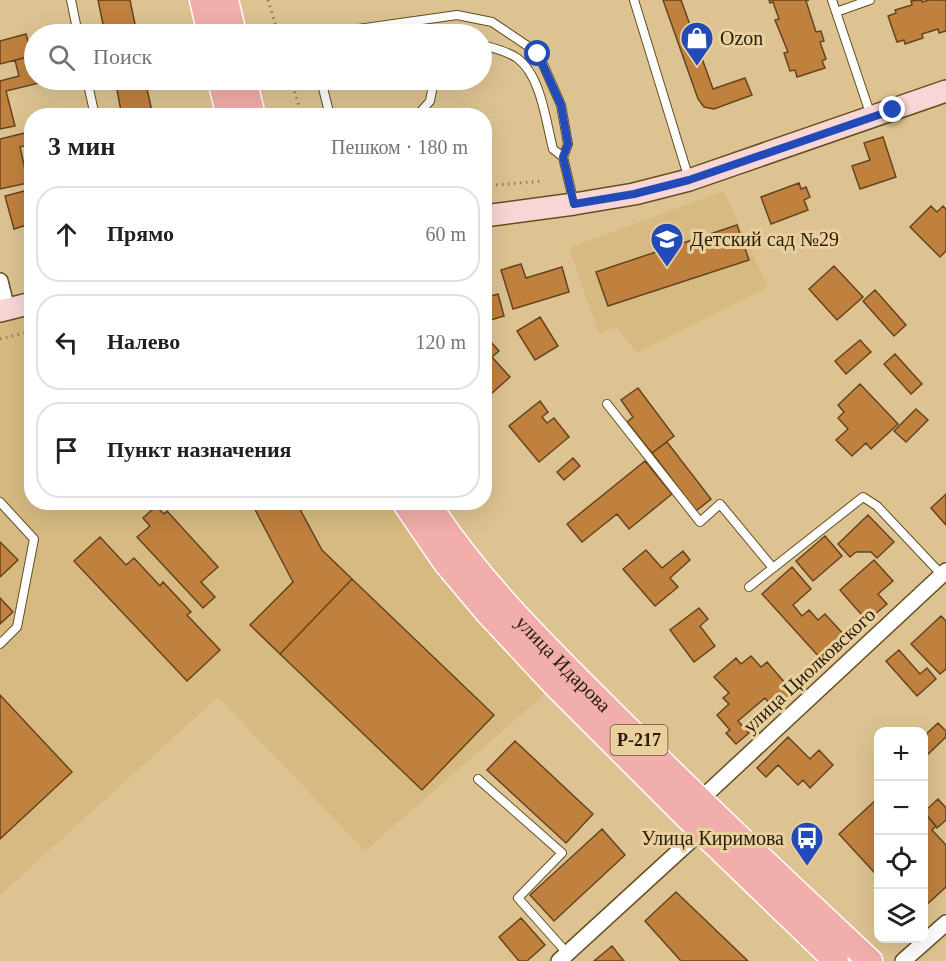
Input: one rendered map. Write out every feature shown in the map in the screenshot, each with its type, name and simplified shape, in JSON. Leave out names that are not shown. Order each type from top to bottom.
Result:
[{"type":"main road","points":[[202,0],[208,24]]},
{"type":"main road","points":[[226,0],[232,24]]},
{"type":"main road","points":[[222,90],[227,108]]},
{"type":"main road","points":[[246,90],[251,108]]},
{"type":"main road","points":[[492,215],[634,194],[689,180],[946,91]]},
{"type":"main road","points":[[3,310],[24,305]]},
{"type":"main road","name":"улица Идарова","points":[[410,510],[452,571],[555,686],[836,961]]},
{"type":"main road","name":"улица Идарова","points":[[433,510],[475,567],[515,614],[596,697],[870,961]]},
{"type":"street","points":[[0,281],[3,310]]},
{"type":"street","name":"улица Циолковского","points":[[701,799],[944,573]]},
{"type":"street","points":[[563,957],[701,831]]},
{"type":"street","points":[[903,961],[946,923]]},
{"type":"lane","points":[[70,0],[76,24]]},
{"type":"lane","points":[[634,0],[689,180]]},
{"type":"lane","points":[[832,0],[872,117]]},
{"type":"lane","points":[[836,12],[870,0]]},
{"type":"lane","points":[[393,24],[456,15],[492,22],[538,54],[561,105],[568,144],[563,157],[574,204]]},
{"type":"lane","points":[[492,48],[517,57],[532,73],[553,149],[563,157]]},
{"type":"lane","points":[[89,90],[93,108]]},
{"type":"lane","points":[[324,90],[328,108]]},
{"type":"lane","points":[[424,108],[430,102],[432,90]]},
{"type":"lane","points":[[606,404],[700,522],[720,504],[773,568]]},
{"type":"lane","points":[[749,587],[863,497],[877,506],[944,573]]},
{"type":"lane","points":[[0,502],[34,539],[17,627],[0,644]]},
{"type":"lane","points":[[478,779],[562,853],[518,898],[563,957]]},
{"type":"path","points":[[268,0],[275,24]]},
{"type":"path","points":[[294,90],[300,108]]},
{"type":"path","points":[[492,185],[543,181]]},
{"type":"path","points":[[0,339],[24,333]]},
{"type":"shaded area","name":"Детский сад №29","points":[[724,191],[768,287],[637,353],[616,327],[599,334],[569,248]]},
{"type":"shaded area","points":[[24,305],[24,510],[410,510],[555,685],[365,851],[218,697],[0,895],[0,311]]},
{"type":"building","points":[[98,0],[130,0],[135,24],[103,24]]},
{"type":"building","points":[[663,0],[681,0],[713,89],[745,78],[752,95],[714,109],[704,107],[698,99]]},
{"type":"building","points":[[769,0],[809,0],[806,1],[816,32],[821,31],[824,41],[820,42],[826,59],[822,61],[825,68],[797,77],[795,70],[790,71],[784,53],[788,52],[775,20],[779,19],[773,2],[770,3]]},
{"type":"building","points":[[922,0],[922,2],[946,0],[946,31],[939,33],[938,29],[922,34],[923,38],[905,44],[904,40],[897,42],[888,16],[896,13],[895,10],[912,5],[911,1]]},
{"type":"building","points":[[24,35],[24,58],[0,64],[0,41]]},
{"type":"building","points":[[24,58],[24,87],[6,91],[15,126],[0,129],[0,81],[19,76],[15,60]]},
{"type":"building","points":[[117,90],[147,90],[151,108],[120,108]]},
{"type":"building","points":[[24,133],[24,146],[20,147],[24,165],[24,184],[0,189],[0,139]]},
{"type":"building","points":[[883,137],[896,177],[860,189],[852,166],[870,160],[864,143]]},
{"type":"building","points":[[799,183],[801,189],[806,187],[810,197],[804,200],[808,210],[771,224],[761,197]]},
{"type":"building","points":[[24,191],[24,226],[14,229],[5,196]]},
{"type":"building","points":[[931,206],[937,212],[943,206],[946,209],[946,251],[940,257],[910,227]]},
{"type":"building","points":[[737,225],[749,260],[608,306],[596,272]]},
{"type":"building","points":[[521,264],[526,278],[562,267],[569,292],[513,309],[501,270]]},
{"type":"building","points":[[834,266],[863,297],[837,320],[809,289]]},
{"type":"building","points":[[875,290],[906,325],[894,336],[863,301]]},
{"type":"building","points":[[498,294],[504,316],[492,320],[492,296]]},
{"type":"building","points":[[540,317],[558,346],[535,360],[517,331]]},
{"type":"building","points":[[860,340],[871,352],[846,374],[835,361]]},
{"type":"building","points":[[492,343],[499,351],[492,357]]},
{"type":"building","points":[[895,354],[922,384],[911,394],[884,364]]},
{"type":"building","points":[[492,357],[510,377],[492,393]]},
{"type":"building","points":[[860,384],[898,424],[871,449],[866,443],[852,456],[836,440],[848,429],[838,418],[844,412],[838,405]]},
{"type":"building","points":[[638,388],[674,436],[652,453],[627,422],[633,417],[621,400]]},
{"type":"building","points":[[540,401],[548,412],[542,417],[547,423],[554,418],[569,437],[539,462],[509,426]]},
{"type":"building","points":[[916,409],[928,420],[906,442],[894,431]]},
{"type":"building","points":[[667,442],[711,499],[696,511],[652,453]]},
{"type":"building","points":[[573,458],[580,466],[564,480],[557,472]]},
{"type":"building","points":[[645,461],[672,494],[629,529],[617,514],[582,542],[567,524]]},
{"type":"building","points":[[946,494],[946,525],[931,508]]},
{"type":"building","points":[[152,510],[160,510],[164,514],[167,511],[218,567],[201,582],[215,597],[203,608],[137,537],[150,526],[143,518]]},
{"type":"building","points":[[255,510],[300,510],[322,550],[352,579],[280,654],[250,625],[293,582]]},
{"type":"building","points":[[868,515],[894,542],[877,558],[871,552],[856,552],[850,557],[838,544]]},
{"type":"building","points":[[825,536],[842,556],[813,581],[796,561]]},
{"type":"building","points":[[100,537],[126,565],[134,558],[160,586],[163,582],[191,612],[187,615],[220,650],[187,681],[74,561]]},
{"type":"building","points":[[0,542],[18,560],[0,577]]},
{"type":"building","points":[[646,550],[662,568],[683,551],[690,560],[670,578],[678,587],[655,606],[623,569]]},
{"type":"building","points":[[874,560],[893,581],[878,594],[887,604],[867,621],[840,590]]},
{"type":"building","points":[[792,567],[811,589],[793,605],[802,616],[809,610],[818,620],[825,614],[846,637],[821,659],[762,594]]},
{"type":"building","points":[[352,579],[494,715],[422,790],[280,654]]},
{"type":"building","points":[[0,598],[13,612],[0,624]]},
{"type":"building","points":[[699,608],[708,619],[700,626],[715,646],[694,662],[670,630]]},
{"type":"building","points":[[941,616],[946,621],[946,669],[940,674],[911,644]]},
{"type":"building","points":[[899,650],[920,674],[927,668],[936,679],[917,696],[886,661]]},
{"type":"building","points":[[751,656],[761,667],[767,662],[792,691],[790,693],[792,696],[776,711],[765,698],[738,721],[749,733],[736,744],[726,733],[730,730],[717,715],[729,704],[723,698],[729,693],[714,677],[736,658],[741,664]]},
{"type":"building","points":[[0,695],[72,772],[0,839]]},
{"type":"building","points":[[938,723],[946,731],[946,737],[928,754],[928,732]]},
{"type":"building","points":[[788,737],[810,759],[819,750],[833,765],[810,788],[803,780],[798,785],[778,765],[766,777],[757,768]]},
{"type":"building","points":[[515,741],[593,814],[566,843],[487,770]]},
{"type":"building","points":[[938,799],[946,808],[946,820],[937,828],[928,817],[928,808]]},
{"type":"building","points":[[874,802],[874,872],[839,834]]},
{"type":"building","points":[[928,817],[936,826],[932,830],[946,845],[946,887],[928,903]]},
{"type":"building","points":[[602,829],[625,855],[554,921],[530,895]]},
{"type":"building","points":[[676,892],[748,961],[681,961],[645,921]]},
{"type":"building","points":[[521,918],[545,945],[527,961],[519,961],[499,937]]},
{"type":"building","points":[[612,946],[624,961],[594,961]]},
{"type":"place","name":"Ozon","points":[[697,67]]},
{"type":"place","name":"Детский сад №29","points":[[667,268]]},
{"type":"place","name":"Улица Киримова","points":[[807,867]]},
{"type":"route","points":[[538,54],[561,105],[568,144],[563,157],[574,204],[634,194],[689,180],[893,110]]}]
